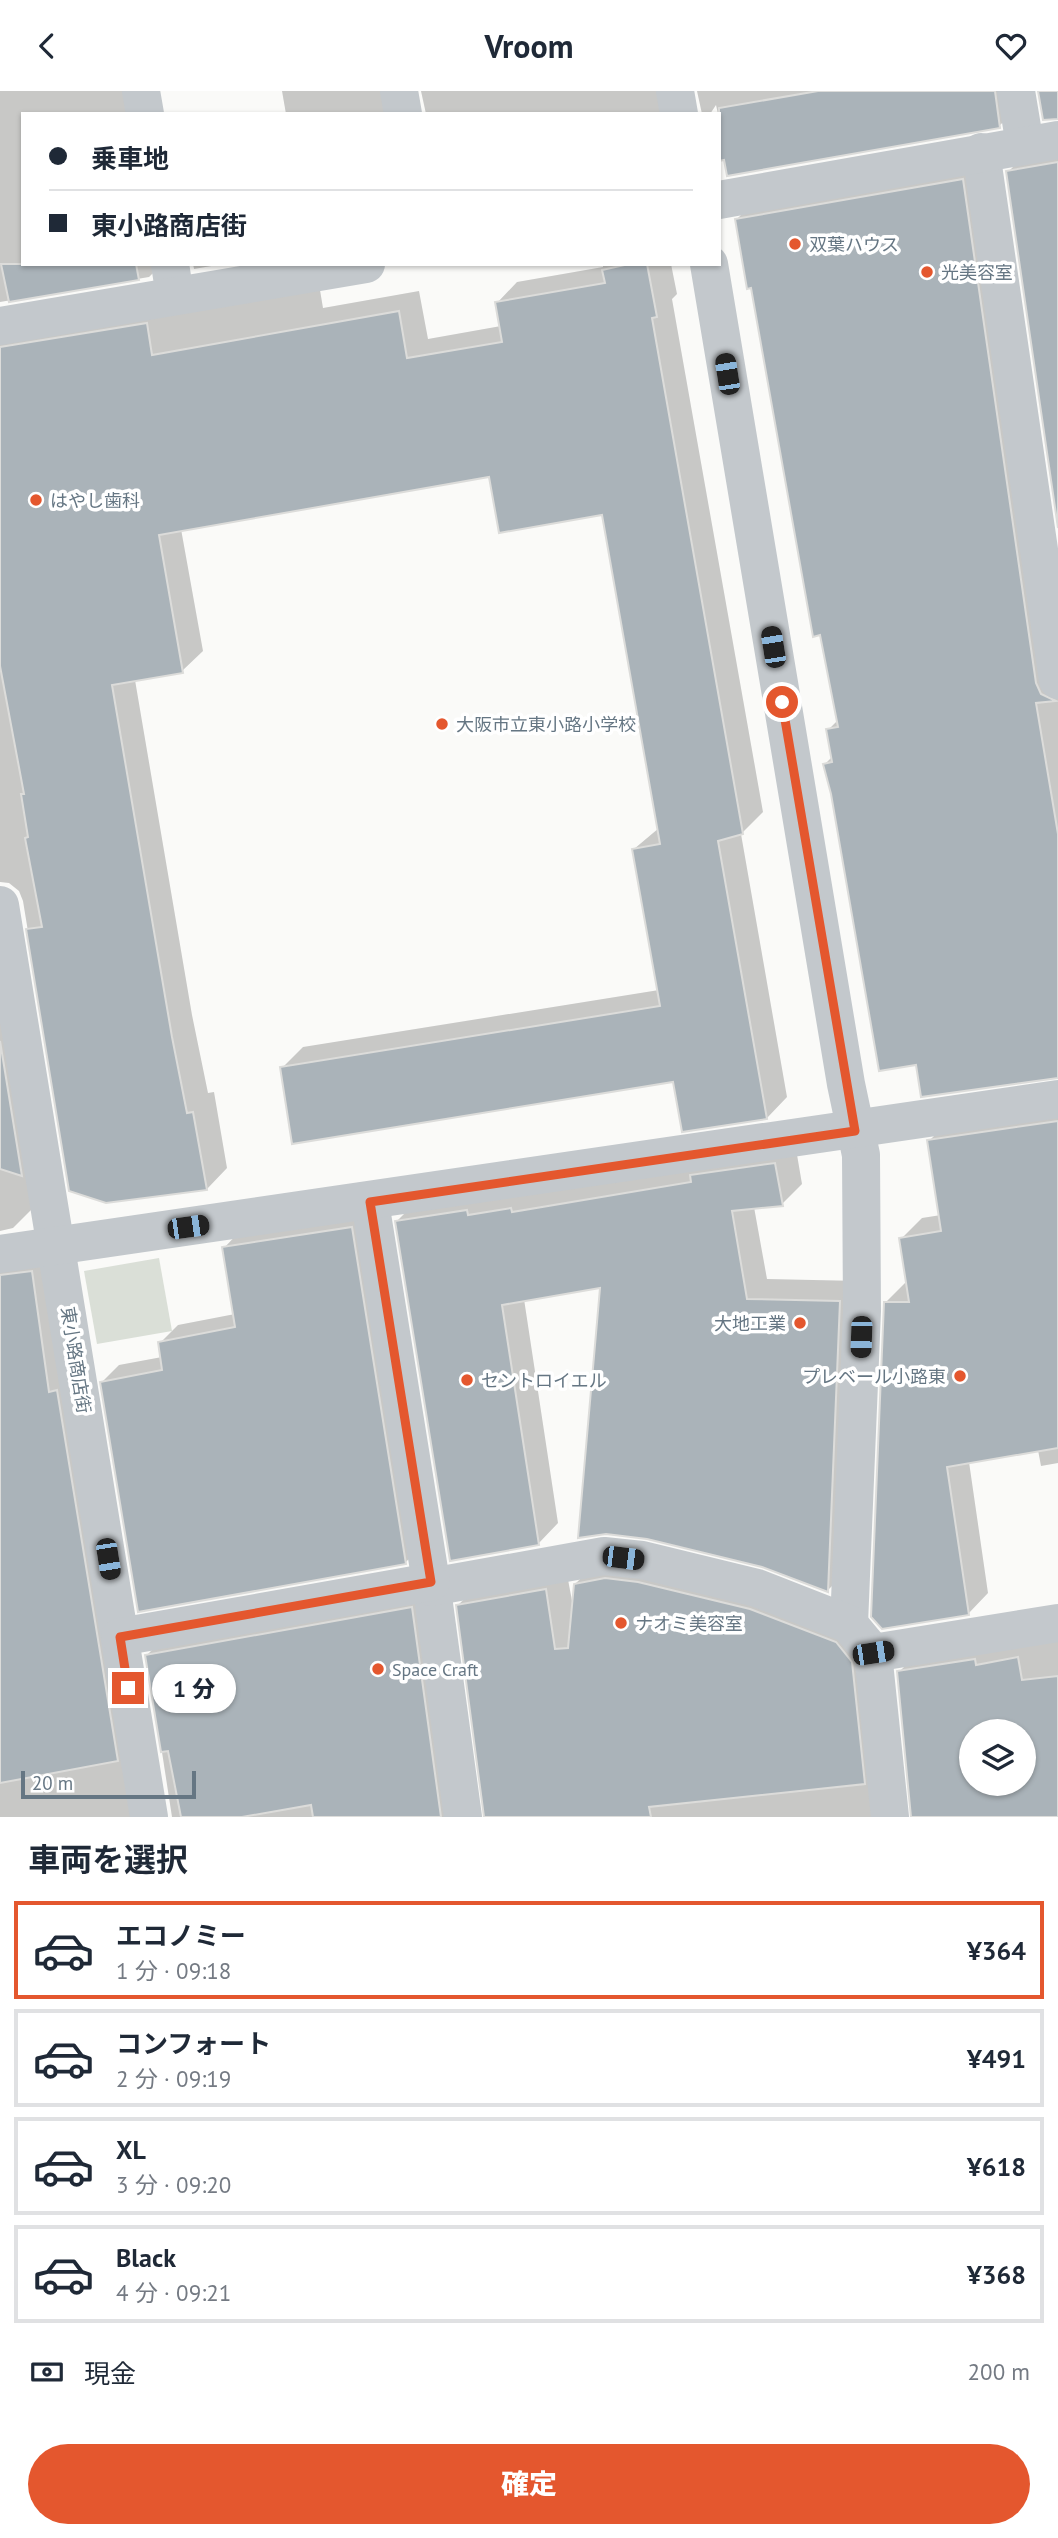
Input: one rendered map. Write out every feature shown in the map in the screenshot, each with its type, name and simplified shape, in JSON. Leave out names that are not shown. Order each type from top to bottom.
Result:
[{"type":"street","points":[[141,91],[145,112]]},
{"type":"street","points":[[399,91],[403,112]]},
{"type":"street","points":[[675,91],[679,112]]},
{"type":"street","points":[[721,200],[1042,143],[1016,91]]},
{"type":"street","points":[[981,152],[1044,494],[1058,680]]},
{"type":"street","points":[[0,326],[173,280],[342,266]]},
{"type":"street","points":[[709,266],[861,1155],[862,1311],[849,1624]]},
{"type":"street","name":"東小路商店街","points":[[0,905],[58,1245],[149,1817]]},
{"type":"street","points":[[0,1254],[855,1131],[1058,1099]]},
{"type":"street","points":[[370,1202],[431,1585],[463,1817]]},
{"type":"street","points":[[120,1637],[604,1556],[642,1560],[757,1588],[849,1624],[873,1653],[890,1817]]},
{"type":"street","points":[[873,1653],[1058,1623]]},
{"type":"shaded area","points":[[159,1258],[172,1331],[97,1344],[84,1271]]},
{"type":"building","points":[[818,91],[995,91],[1000,128],[727,176],[724,160],[721,161],[719,108]]},
{"type":"building","points":[[1038,91],[1058,91],[1058,119],[1043,120]]},
{"type":"building","points":[[1058,162],[1058,528],[1006,171]]},
{"type":"building","points":[[963,179],[1036,683],[1041,694],[1056,701],[1036,703],[1058,834],[1058,1078],[921,1097],[916,1065],[879,1071],[831,794],[823,764],[832,762],[826,729],[838,727],[820,635],[813,637],[751,288],[747,289],[735,219]]},
{"type":"building","points":[[1,264],[136,266],[139,280],[9,302]]},
{"type":"building","points":[[620,266],[647,266],[657,317],[652,318],[743,834],[718,841],[767,1119],[682,1132],[673,1082],[292,1144],[280,1067],[660,1006],[632,849],[660,844],[602,515],[499,533],[489,477],[159,535],[183,673],[112,685],[172,1037],[187,1113],[193,1112],[207,1190],[106,1203],[69,1191],[26,929],[42,927],[25,838],[28,837],[21,794],[24,794],[0,666],[0,347],[147,323],[152,355],[399,311],[407,358],[502,342],[495,302],[605,283],[602,270]]},
{"type":"building","points":[[0,1041],[22,1176],[0,1169]]},
{"type":"building","points":[[1058,1121],[1058,1448],[947,1467],[969,1615],[882,1629],[871,1617],[884,1302],[909,1302],[899,1238],[941,1231],[927,1140]]},
{"type":"building","points":[[775,1163],[783,1206],[732,1211],[747,1299],[840,1301],[828,1592],[762,1567],[647,1539],[606,1534],[578,1538],[600,1288],[502,1305],[539,1545],[450,1561],[395,1221],[467,1210],[468,1215],[511,1208],[512,1212],[691,1182],[690,1175]]},
{"type":"building","points":[[352,1227],[406,1564],[138,1612],[100,1382],[162,1370],[158,1342],[235,1327],[222,1247]]},
{"type":"building","points":[[32,1271],[49,1392],[57,1390],[118,1761],[0,1783],[0,1275]]},
{"type":"building","points":[[605,1578],[638,1582],[750,1609],[836,1642],[852,1662],[865,1784],[649,1807],[651,1817],[484,1817],[456,1605],[546,1589],[555,1649],[568,1648],[574,1584]]},
{"type":"building","points":[[412,1607],[441,1817],[313,1817],[311,1805],[242,1817],[181,1817],[168,1751],[161,1752],[145,1655]]},
{"type":"building","points":[[1018,1657],[1022,1680],[1058,1676],[1058,1817],[911,1817],[897,1671],[975,1659],[976,1665]]},
{"type":"place","name":"双葉ハウス","points":[[795,244]]},
{"type":"place","name":"光美容室","points":[[927,272]]},
{"type":"place","name":"はやし歯科","points":[[36,500]]},
{"type":"place","name":"大阪市立東小路小学校","points":[[442,724]]},
{"type":"place","name":"大地工業","points":[[800,1323]]},
{"type":"place","name":"プレベール小路東","points":[[960,1376]]},
{"type":"place","name":"セントロイエル","points":[[467,1380]]},
{"type":"place","name":"ナオミ美容室","points":[[621,1623]]},
{"type":"place","name":"Space Craft","points":[[378,1669]]},
{"type":"route","points":[[128,1688],[120,1637],[431,1582],[370,1202],[855,1131],[782,702]]}]
